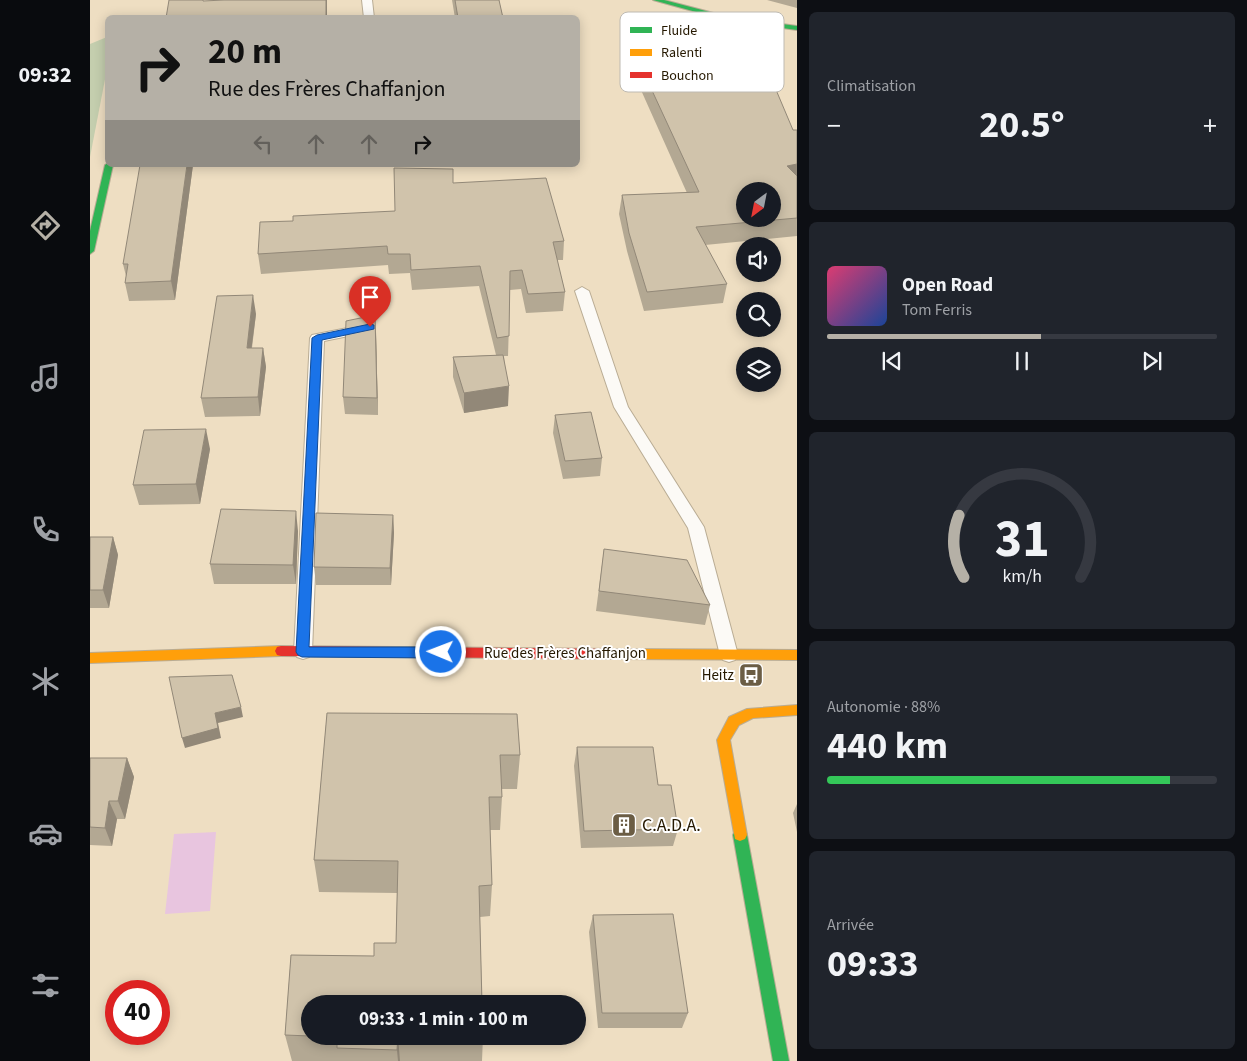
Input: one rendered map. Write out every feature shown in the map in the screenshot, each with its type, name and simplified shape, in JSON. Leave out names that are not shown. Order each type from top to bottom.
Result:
[{"type":"street","points":[[656,0],[699,12]]},
{"type":"street","points":[[784,27],[797,28]]},
{"type":"street","points":[[90,249],[109,167]]},
{"type":"street","name":"Rue des Frères Chaffanjon","points":[[90,658],[302,652],[797,655]]},
{"type":"street","points":[[781,1061],[723,740],[734,721],[752,713],[797,710]]},
{"type":"lane","points":[[367,0],[369,15]]},
{"type":"lane","points":[[582,291],[621,407],[696,527],[729,655]]},
{"type":"lane","points":[[302,652],[317,338],[370,327]]},
{"type":"green space","points":[[105,38],[105,79],[90,157],[90,44]]},
{"type":"shaded area","points":[[216,832],[210,911],[165,914],[174,834]]},
{"type":"building","points":[[169,0],[326,0],[326,15],[166,15]]},
{"type":"building","points":[[455,0],[499,0],[502,15],[458,15]]},
{"type":"building","points":[[653,92],[777,92],[793,130],[797,130],[797,164],[787,166],[797,176],[797,218],[781,219],[781,182],[736,182],[736,223],[696,227],[727,284],[647,292],[629,233],[622,195],[699,192]]},
{"type":"building","points":[[140,167],[187,167],[171,281],[125,283],[128,264],[123,264]]},
{"type":"building","points":[[394,168],[453,169],[453,183],[546,178],[564,241],[553,242],[565,292],[528,294],[522,270],[510,271],[509,336],[497,338],[480,266],[411,270],[410,254],[388,254],[387,246],[258,254],[260,222],[293,221],[293,216],[395,211]]},
{"type":"building","points":[[253,295],[247,348],[263,348],[258,397],[201,398],[217,296]]},
{"type":"building","points":[[375,315],[377,398],[343,397],[346,321]]},
{"type":"building","points":[[503,355],[509,386],[464,393],[453,357]]},
{"type":"building","points":[[591,412],[602,458],[565,461],[555,415]]},
{"type":"building","points":[[206,429],[196,484],[133,485],[144,430]]},
{"type":"building","points":[[221,509],[296,511],[293,565],[210,564]]},
{"type":"building","points":[[316,513],[393,515],[390,568],[314,567]]},
{"type":"building","points":[[90,537],[113,537],[103,590],[90,590]]},
{"type":"building","points":[[604,549],[687,560],[710,605],[599,591]]},
{"type":"building","points":[[232,675],[241,707],[215,713],[218,728],[182,738],[169,677]]},
{"type":"building","points":[[327,713],[517,714],[520,755],[500,755],[502,797],[489,797],[492,885],[479,886],[482,995],[301,995],[301,1036],[285,1035],[291,955],[374,956],[374,943],[396,943],[398,861],[314,860]]},
{"type":"building","name":"C.A.D.A.","points":[[577,747],[653,747],[658,785],[671,785],[678,829],[584,831]]},
{"type":"building","points":[[90,758],[127,758],[118,801],[109,801],[105,828],[90,827]]},
{"type":"building","points":[[673,914],[688,1013],[602,1013],[593,915]]},
{"type":"building","points":[[337,1045],[397,1045],[397,1050],[337,1048]]},
{"type":"traffic: fast","points":[[656,0],[702,12]]},
{"type":"traffic: fast","points":[[784,26],[797,28]]},
{"type":"traffic: fast","points":[[90,251],[109,167]]},
{"type":"traffic: fast","points":[[740,835],[781,1061]]},
{"type":"traffic: slow","points":[[90,658],[281,651]]},
{"type":"traffic: slow","points":[[616,654],[797,655]]},
{"type":"traffic: slow","points":[[740,835],[723,740],[734,721],[752,713],[797,710]]},
{"type":"traffic: jam","points":[[281,651],[616,654]]},
{"type":"place","name":"Heitz","points":[[751,675]]},
{"type":"place","name":"C.A.D.A.","points":[[624,825]]},
{"type":"route","points":[[370,327],[317,338],[302,652],[441,652]]}]
